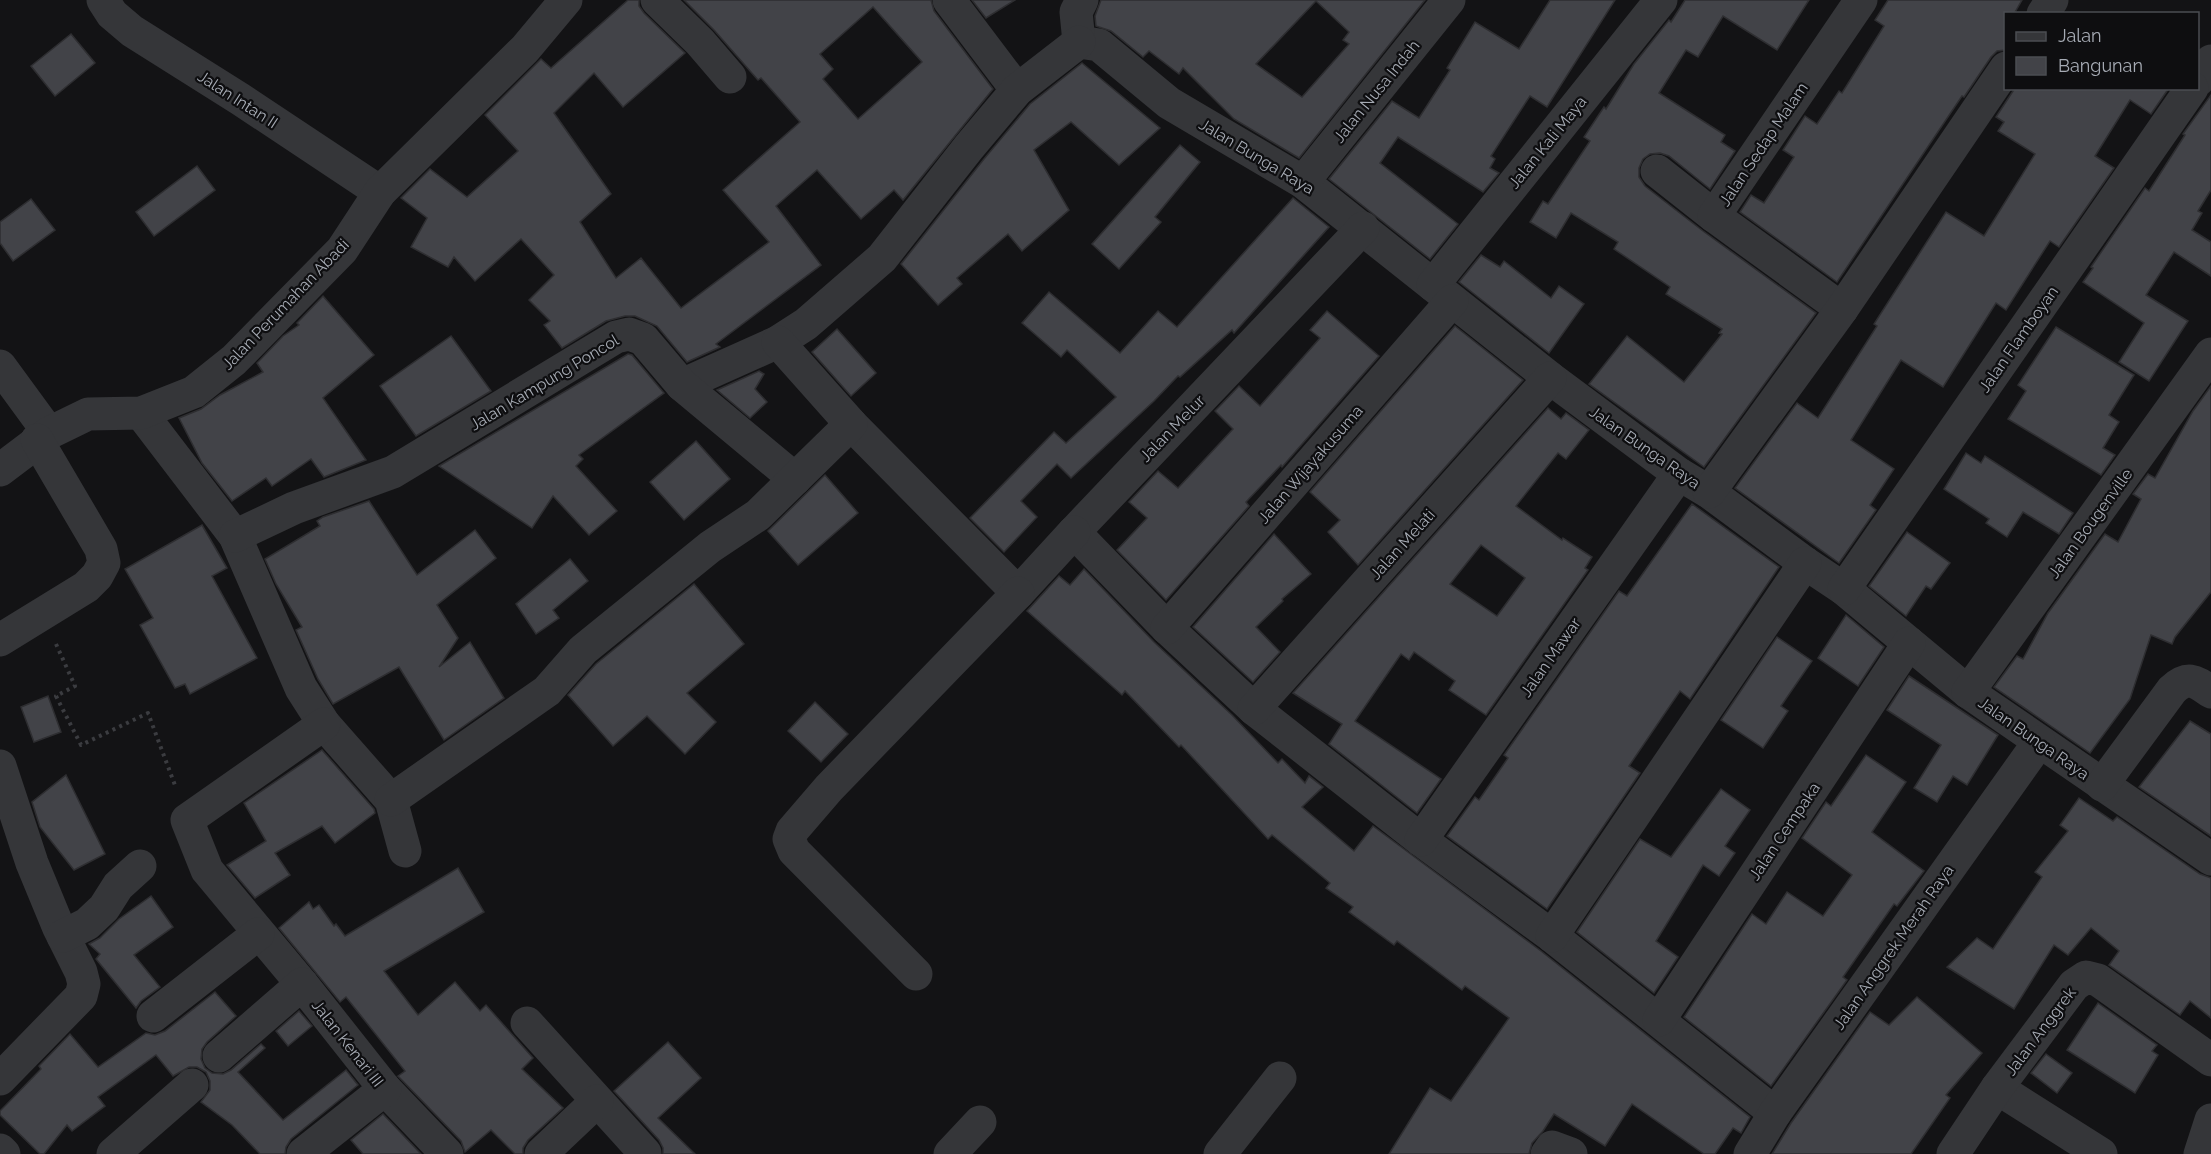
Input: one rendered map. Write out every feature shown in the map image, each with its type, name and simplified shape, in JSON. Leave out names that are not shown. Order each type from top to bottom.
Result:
[{"type":"street","name":"Jalan Intan II","points":[[103,0],[112,14],[132,31],[380,192]]},
{"type":"street","name":"Jalan Perumahan Abadi","points":[[0,470],[43,436],[88,414],[141,413],[194,392],[234,360],[342,250],[380,192],[525,49],[566,0]]},
{"type":"street","points":[[657,0],[700,42],[730,77]]},
{"type":"street","points":[[949,0],[1017,90]]},
{"type":"street","points":[[682,385],[778,342],[806,324],[882,258],[1017,90],[1079,42],[1076,12],[1082,0]]},
{"type":"street","name":"Jalan Nusa Indah","points":[[1303,182],[1449,0]]},
{"type":"street","name":"Jalan Kali Maya","points":[[1443,293],[1661,0]]},
{"type":"street","name":"Jalan Sedap Malam","points":[[1842,309],[1714,216],[1861,0]]},
{"type":"street","name":"Jalan Bunga Raya","points":[[1079,42],[1099,45],[1169,103],[1303,182],[1550,378],[1678,474],[1709,492],[1844,589],[1968,692],[2211,860]]},
{"type":"street","points":[[2199,79],[2211,61]]},
{"type":"street","points":[[1709,492],[1842,309],[2004,71]]},
{"type":"street","name":"Jalan Flamboyan","points":[[1844,589],[2191,90]]},
{"type":"street","points":[[1657,171],[1714,216]]},
{"type":"street","name":"Jalan Melur","points":[[916,974],[794,851],[789,839],[792,831],[829,788],[1363,228]]},
{"type":"street","name":"Jalan Wijayakusuma","points":[[1167,628],[1443,293]]},
{"type":"street","name":"Jalan Kampung Poncol","points":[[235,536],[294,507],[393,472],[616,337],[629,334],[643,339],[682,385],[795,479]]},
{"type":"street","points":[[778,342],[851,424],[1018,592]]},
{"type":"street","name":"Jalan Bougenville","points":[[1968,692],[2211,354]]},
{"type":"street","points":[[0,366],[43,436],[100,549],[104,563],[86,587],[0,640]]},
{"type":"street","name":"Jalan Melati","points":[[1254,709],[1550,378]]},
{"type":"street","points":[[141,413],[235,536],[301,688],[324,724],[391,801],[405,851]]},
{"type":"street","points":[[391,801],[547,691],[583,650],[710,547],[758,515],[851,424]]},
{"type":"street","name":"Jalan Mawar","points":[[1421,840],[1678,474]]},
{"type":"street","points":[[1074,532],[1167,628],[1254,709],[1421,840],[1552,936],[1775,1113]]},
{"type":"street","points":[[1552,936],[1805,563]]},
{"type":"street","name":"Jalan Cempaka","points":[[1659,1020],[1909,643]]},
{"type":"street","points":[[2102,785],[2172,690],[2180,683],[2197,682],[2211,692]]},
{"type":"street","points":[[302,984],[207,870],[188,820],[324,724]]},
{"type":"street","name":"Jalan Anggrek Merah Raya","points":[[1750,1154],[1775,1113],[2039,742]]},
{"type":"street","points":[[0,766],[32,863],[60,931],[81,972],[84,984],[81,996],[0,1079]]},
{"type":"street","points":[[60,931],[87,924],[104,909],[118,886],[140,866]]},
{"type":"street","points":[[153,1016],[258,934]]},
{"type":"street","name":"Jalan Anggrek","points":[[1953,1154],[1997,1088],[2074,985],[2086,977],[2098,980],[2211,1060]]},
{"type":"street","name":"Jalan Kenari III","points":[[219,1056],[302,984],[385,1089],[447,1154]]},
{"type":"street","points":[[527,1023],[645,1153]]},
{"type":"street","points":[[1220,1154],[1281,1078]]},
{"type":"street","points":[[113,1154],[192,1085]]},
{"type":"street","points":[[1997,1088],[2101,1154]]},
{"type":"street","points":[[303,1154],[385,1089]]},
{"type":"street","points":[[541,1154],[597,1101]]},
{"type":"street","points":[[2200,1154],[2211,1120]]},
{"type":"street","points":[[950,1154],[980,1122]]},
{"type":"street","points":[[1547,1154],[1552,1147],[1571,1154]]},
{"type":"street","points":[[0,1150],[4,1154]]},
{"type":"path","points":[[42,613],[75,686],[56,696],[81,746],[148,713],[188,820]]},
{"type":"building","points":[[628,0],[639,0],[639,6],[644,13],[685,53],[623,107],[594,73],[554,113],[611,194],[580,222],[616,278],[641,258],[681,308],[769,242],[723,190],[800,122],[761,78],[758,80],[684,0],[931,0],[934,11],[993,89],[903,200],[894,190],[861,219],[817,170],[776,206],[821,265],[716,344],[720,347],[687,362],[657,326],[635,316],[606,321],[562,348],[544,325],[550,321],[529,300],[554,275],[521,239],[475,281],[454,257],[448,267],[411,247],[427,218],[401,198],[430,169],[467,197],[518,151],[485,115],[541,59],[551,68]],"holes":[[[873,7],[922,62],[858,119],[823,79],[833,69],[820,54]]]},
{"type":"building","points":[[972,0],[1015,0],[986,18]]},
{"type":"building","points":[[1101,0],[1425,0],[1299,158],[1234,119],[1183,68],[1179,74],[1149,51],[1143,57],[1111,31],[1096,26],[1095,16]],"holes":[[[1316,1],[1349,32],[1343,40],[1349,44],[1302,97],[1256,64]]]},
{"type":"building","points":[[1550,0],[1615,0],[1547,107],[1530,96],[1491,156],[1495,159],[1490,168],[1499,173],[1483,192],[1398,137],[1380,163],[1458,224],[1430,259],[1329,179],[1392,101],[1419,118],[1450,70],[1447,68],[1475,22],[1519,49]]},
{"type":"building","points":[[1685,0],[1809,0],[1777,50],[1723,16],[1698,57],[1686,50],[1659,93],[1725,135],[1721,142],[1735,151],[1710,189],[1669,156],[1660,153],[1650,154],[1643,159],[1639,168],[1639,177],[1645,186],[1816,313],[1704,467],[1589,384],[1627,336],[1684,382],[1722,334],[1719,333],[1722,329],[1666,294],[1670,287],[1614,249],[1618,242],[1571,213],[1556,238],[1530,222],[1543,201],[1548,204],[1590,141],[1584,137],[1604,107],[1606,109],[1634,64],[1669,20],[1671,22]]},
{"type":"building","points":[[1888,0],[2022,0],[2015,12],[2004,12],[2004,50],[1997,51],[1991,57],[1964,97],[1962,96],[1837,282],[1740,212],[1751,195],[1764,203],[1794,157],[1783,150],[1805,116],[1817,124],[1839,91],[1842,93],[1884,26],[1875,20]]},
{"type":"building","points":[[71,34],[95,63],[55,96],[31,66]]},
{"type":"building","points":[[1082,63],[1160,128],[1119,165],[1071,122],[1034,150],[1069,210],[1022,251],[1008,234],[957,278],[962,284],[938,305],[901,264],[1030,104]]},
{"type":"building","points":[[2014,90],[2168,90],[2151,114],[2130,100],[2095,156],[2114,168],[2059,247],[2050,241],[2006,310],[1996,303],[1943,387],[1901,360],[1851,440],[1894,469],[1870,505],[1876,510],[1839,563],[1735,488],[1797,403],[1818,418],[1877,326],[1874,324],[1946,212],[1984,236],[2035,154],[1998,131],[2004,122],[1996,117]]},
{"type":"building","points":[[2211,95],[2211,190],[2198,211],[2202,213],[2192,230],[2211,242],[2211,276],[2174,252],[2146,295],[2188,321],[2149,381],[2119,362],[2144,323],[2083,282],[2145,188],[2149,191],[2185,135],[2183,134]]},
{"type":"building","points":[[1180,145],[1200,162],[1155,217],[1161,222],[1119,269],[1092,244]]},
{"type":"building","points":[[197,166],[215,190],[154,236],[136,212]]},
{"type":"building","points":[[1293,198],[1329,227],[1234,333],[1232,330],[1180,377],[1178,376],[1071,478],[1057,464],[1021,501],[1037,517],[1004,552],[970,518],[1054,432],[1066,443],[1116,397],[1067,350],[1061,357],[1022,323],[1049,292],[1120,353],[1158,311],[1177,327]]},
{"type":"building","points":[[31,199],[55,230],[13,261],[0,243],[0,222]]},
{"type":"building","points":[[1481,255],[1500,267],[1504,261],[1551,298],[1559,286],[1584,304],[1549,353],[1459,282]]},
{"type":"building","points":[[323,296],[374,355],[323,398],[366,460],[324,477],[311,459],[272,486],[266,478],[232,501],[202,463],[179,418],[201,409],[220,395],[263,372],[257,363],[283,336],[299,325],[297,323]]},
{"type":"building","points":[[1327,311],[1379,356],[1282,467],[1281,465],[1246,502],[1249,506],[1166,600],[1117,550],[1147,518],[1129,502],[1158,471],[1178,488],[1233,429],[1215,411],[1239,386],[1260,406],[1320,338],[1310,330]]},
{"type":"building","points":[[1455,326],[1523,380],[1358,565],[1328,532],[1340,520],[1310,492]]},
{"type":"building","points":[[2056,327],[2134,375],[2109,415],[2119,422],[2103,448],[2115,455],[2101,475],[2008,419],[2026,391],[2018,385]]},
{"type":"building","points":[[837,329],[876,373],[851,396],[812,352]]},
{"type":"building","points":[[451,336],[491,391],[416,436],[380,386]]},
{"type":"building","points":[[628,354],[632,355],[664,393],[579,455],[583,459],[576,466],[617,511],[589,535],[553,496],[532,528],[439,466]]},
{"type":"building","points":[[759,371],[764,374],[755,389],[767,402],[750,418],[717,390]]},
{"type":"building","points":[[2211,386],[2211,592],[2175,637],[2172,644],[2151,635],[2130,699],[2090,753],[1994,687],[2017,656],[2023,659],[2048,613],[2105,534],[2118,542],[2141,499],[2133,494],[2148,474],[2155,478],[2193,411]]},
{"type":"building","points":[[1548,408],[1561,419],[1566,413],[1589,430],[1566,459],[1558,453],[1516,506],[1562,540],[1563,538],[1592,557],[1585,568],[1588,570],[1486,715],[1449,690],[1455,681],[1414,652],[1409,660],[1401,654],[1355,721],[1441,779],[1417,813],[1329,744],[1342,724],[1293,693]],"holes":[[[1481,545],[1525,578],[1497,616],[1450,584]]]},
{"type":"building","points":[[696,441],[730,479],[684,520],[650,482]]},
{"type":"building","points":[[1966,453],[1981,463],[1985,456],[2073,513],[2059,534],[2023,512],[2007,537],[1986,523],[1989,519],[1944,489]]},
{"type":"building","points":[[825,475],[858,513],[798,565],[768,531]]},
{"type":"building","points":[[369,501],[417,575],[475,530],[496,558],[437,605],[458,638],[439,667],[470,642],[504,698],[444,740],[399,667],[333,704],[318,679],[296,630],[302,627],[276,584],[265,559],[320,526],[317,521],[323,517]]},
{"type":"building","points":[[1692,504],[1779,567],[1690,699],[1680,691],[1629,766],[1640,773],[1547,909],[1447,836],[1475,797],[1479,800],[1508,758],[1504,755],[1619,591],[1627,596]]},
{"type":"building","points":[[202,525],[227,568],[212,576],[257,658],[190,694],[185,684],[175,688],[140,625],[153,618],[125,569]]},
{"type":"building","points":[[1907,532],[1950,563],[1931,589],[1926,586],[1906,616],[1869,586]]},
{"type":"building","points":[[1274,534],[1311,574],[1282,599],[1283,601],[1256,627],[1280,652],[1253,682],[1193,627]]},
{"type":"building","points":[[570,559],[588,581],[553,610],[559,618],[536,634],[516,604]]},
{"type":"building","points":[[1084,569],[1154,642],[1232,715],[1278,763],[1282,759],[1305,783],[1309,776],[1323,787],[1302,807],[1354,851],[1373,826],[1541,951],[1750,1117],[1741,1133],[1733,1128],[1715,1154],[1704,1154],[1632,1104],[1605,1146],[1554,1114],[1532,1143],[1529,1154],[1389,1154],[1430,1088],[1451,1101],[1509,1018],[1465,986],[1462,990],[1397,941],[1394,945],[1349,912],[1353,907],[1326,888],[1330,883],[1272,835],[1268,839],[1181,745],[1179,747],[1125,691],[1122,695],[1027,611],[1059,576],[1070,585]]},
{"type":"building","points":[[694,584],[744,644],[687,693],[716,722],[685,754],[647,716],[613,746],[568,695],[596,664]]},
{"type":"building","points":[[1846,615],[1884,647],[1858,686],[1818,658]]},
{"type":"building","points":[[1777,637],[1812,661],[1781,706],[1788,711],[1763,748],[1721,720]]},
{"type":"building","points":[[1909,676],[1998,735],[1967,785],[1953,776],[1937,802],[1914,788],[1941,745],[1887,710]]},
{"type":"building","points":[[48,696],[61,732],[34,742],[21,707]]},
{"type":"building","points":[[815,702],[848,734],[821,762],[788,731]]},
{"type":"building","points":[[2190,721],[2211,734],[2211,836],[2139,787]]},
{"type":"building","points":[[322,750],[374,809],[375,813],[335,843],[322,826],[275,853],[290,875],[255,898],[227,865],[266,841],[244,803]]},
{"type":"building","points":[[1866,755],[1906,782],[1872,832],[1924,871],[1897,906],[1894,904],[1843,977],[1847,980],[1771,1086],[1684,1017],[1752,914],[1766,924],[1787,892],[1823,916],[1852,875],[1802,838],[1826,802],[1831,806]]},
{"type":"building","points":[[66,775],[105,854],[74,870],[40,827],[32,802]]},
{"type":"building","points":[[1721,789],[1750,810],[1725,846],[1735,853],[1719,876],[1703,865],[1656,941],[1678,957],[1654,993],[1577,932],[1640,839],[1671,857]]},
{"type":"building","points":[[2079,798],[2113,821],[2117,817],[2200,874],[2211,878],[2211,1018],[2190,1001],[2180,1015],[2109,965],[2119,951],[2091,928],[2068,955],[2054,945],[2014,1009],[1947,967],[1977,938],[1993,949],[2042,877],[2035,872],[2068,831],[2060,825]]},
{"type":"building","points":[[458,868],[484,912],[384,971],[418,1015],[455,982],[480,1011],[486,1005],[533,1058],[522,1069],[563,1108],[528,1140],[523,1148],[523,1154],[515,1154],[491,1130],[465,1152],[461,1141],[398,1076],[405,1071],[346,997],[340,1002],[279,928],[309,902],[313,909],[319,905],[334,926],[336,924],[345,936]]},
{"type":"building","points":[[151,896],[173,927],[134,955],[160,987],[141,1001],[136,1008],[96,959],[100,954],[89,944],[100,938],[119,919]]},
{"type":"building","points":[[215,992],[236,1016],[202,1049],[201,1059],[205,1068],[212,1073],[223,1074],[231,1070],[261,1044],[265,1048],[238,1072],[283,1120],[346,1070],[358,1085],[291,1139],[285,1154],[260,1154],[232,1125],[201,1102],[210,1090],[210,1081],[206,1072],[197,1067],[189,1067],[173,1076],[156,1055],[98,1097],[105,1106],[72,1131],[67,1125],[44,1154],[40,1154],[0,1115],[0,1111],[41,1069],[39,1066],[70,1034],[98,1067],[146,1033],[155,1035],[165,1031]]},
{"type":"building","points":[[1917,997],[1982,1053],[1946,1095],[1950,1098],[1911,1154],[1772,1154],[1791,1123],[1870,1012],[1889,1025]]},
{"type":"building","points":[[2098,1003],[2157,1045],[2152,1051],[2158,1055],[2135,1093],[2067,1050]]},
{"type":"building","points":[[299,1011],[312,1026],[288,1046],[276,1031]]},
{"type":"building","points":[[668,1042],[701,1078],[658,1118],[695,1154],[663,1154],[659,1140],[614,1091]]},
{"type":"building","points":[[2046,1054],[2072,1073],[2057,1093],[2031,1073]]},
{"type":"building","points":[[383,1114],[421,1154],[363,1154],[351,1140]]}]
